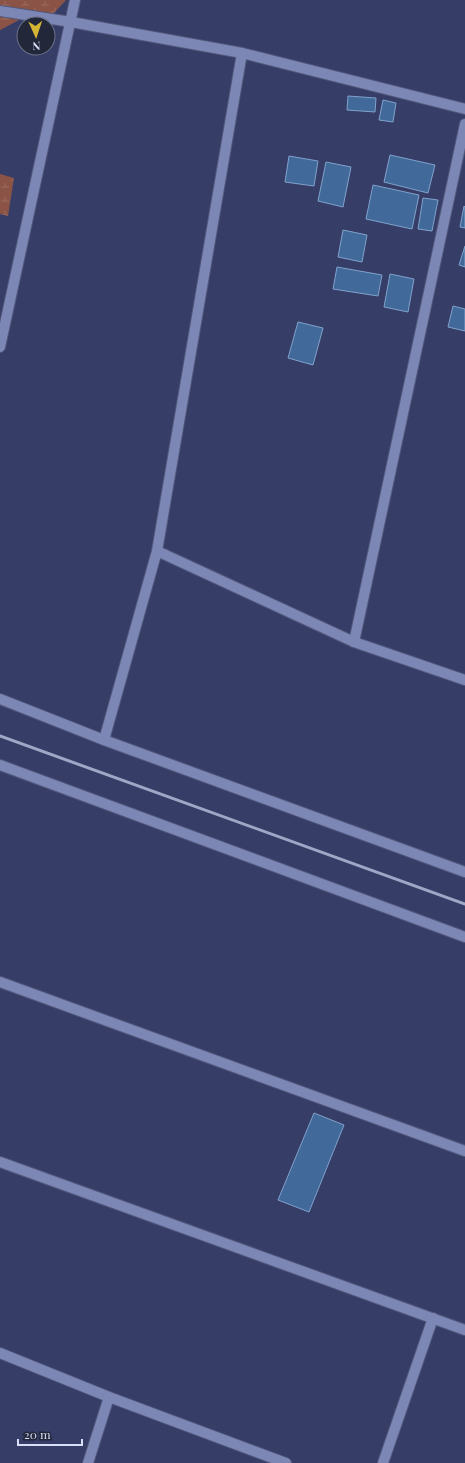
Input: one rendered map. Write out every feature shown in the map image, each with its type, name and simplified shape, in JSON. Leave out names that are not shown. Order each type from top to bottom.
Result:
[{"type":"street","points":[[0,347],[75,0]]},
{"type":"street","points":[[0,11],[71,22],[242,53],[465,109]]},
{"type":"street","points":[[104,740],[157,551],[242,53]]},
{"type":"street","points":[[354,642],[465,124]]},
{"type":"street","points":[[157,551],[354,642],[465,680]]},
{"type":"street","points":[[0,699],[104,740],[465,872]]},
{"type":"street","points":[[0,765],[465,937]]},
{"type":"street","points":[[0,982],[465,1151]]},
{"type":"street","points":[[0,1162],[465,1330]]},
{"type":"street","points":[[383,1463],[433,1318]]},
{"type":"street","points":[[0,1353],[109,1397],[286,1463]]},
{"type":"street","points":[[88,1463],[109,1397]]},
{"type":"green space","points":[[0,0],[66,0],[54,13],[48,16],[16,16],[16,22],[0,30]]},
{"type":"green space","points":[[0,174],[14,178],[8,216],[0,214]]},
{"type":"building","points":[[348,96],[376,98],[375,112],[347,110]]},
{"type":"building","points":[[383,100],[396,103],[393,122],[379,120]]},
{"type":"building","points":[[390,155],[435,165],[428,193],[384,182]]},
{"type":"building","points":[[289,156],[318,161],[314,186],[285,182]]},
{"type":"building","points":[[326,162],[351,167],[343,207],[318,201]]},
{"type":"building","points":[[373,185],[419,195],[412,229],[366,219]]},
{"type":"building","points":[[423,198],[438,200],[432,231],[418,229]]},
{"type":"building","points":[[464,206],[465,207],[465,228],[460,227]]},
{"type":"building","points":[[343,230],[367,235],[362,262],[338,257]]},
{"type":"building","points":[[465,246],[465,267],[459,265]]},
{"type":"building","points":[[337,267],[382,275],[378,296],[333,289]]},
{"type":"building","points":[[390,274],[414,279],[408,312],[384,307]]},
{"type":"building","points":[[453,306],[465,309],[465,331],[448,327]]},
{"type":"building","points":[[298,322],[323,328],[313,365],[288,358]]},
{"type":"building","points":[[314,1113],[344,1125],[309,1212],[278,1200]]},
{"type":"railway","points":[[0,736],[465,904]]}]
